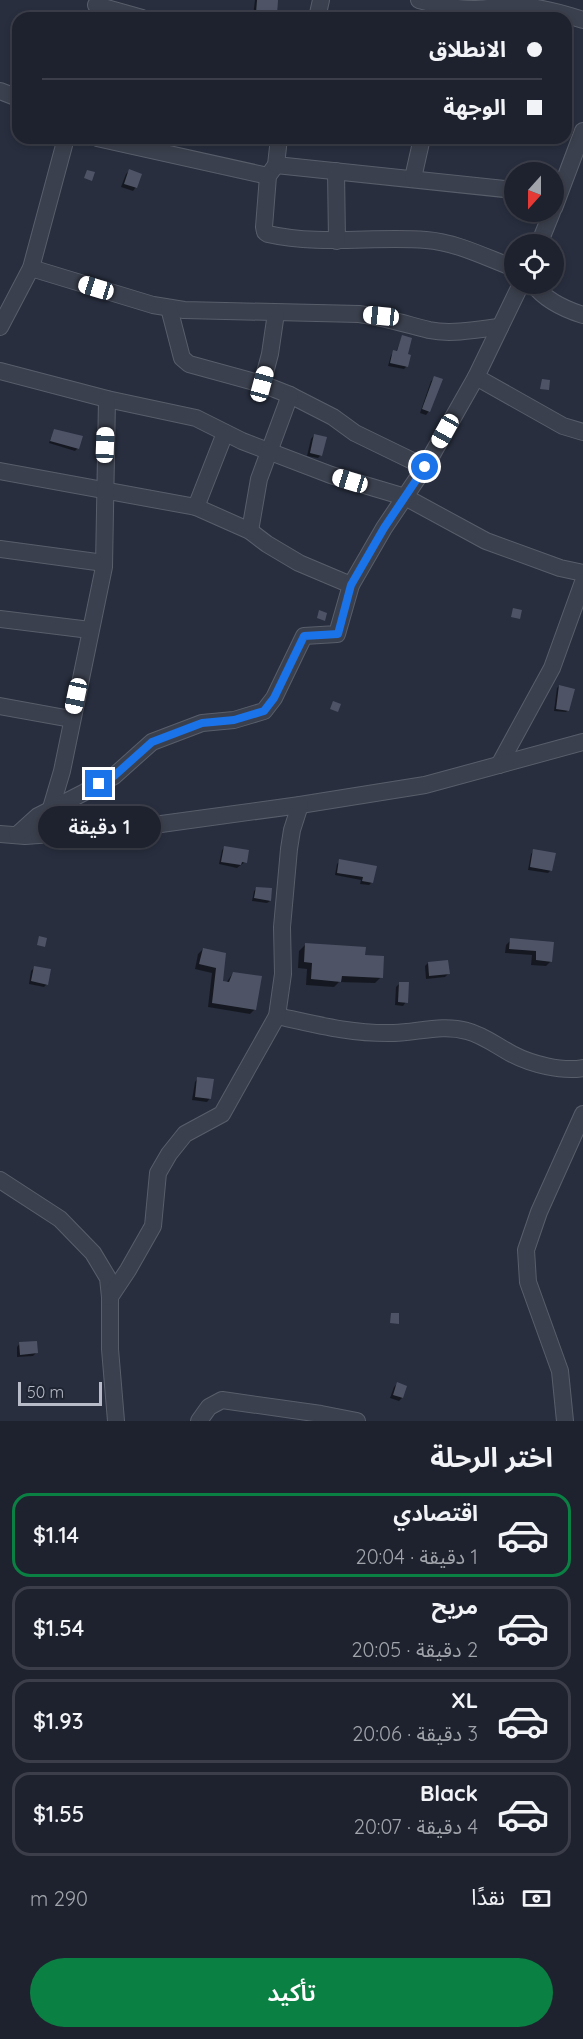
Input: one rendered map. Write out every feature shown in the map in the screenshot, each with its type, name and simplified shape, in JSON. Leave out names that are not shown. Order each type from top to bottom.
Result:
[{"type":"street","points":[[419,0],[448,12]]},
{"type":"street","points":[[456,12],[526,4],[555,12]]},
{"type":"street","points":[[95,8],[114,12]]},
{"type":"street","points":[[564,178],[583,131]]},
{"type":"street","points":[[0,327],[31,268],[64,144]]},
{"type":"street","points":[[130,144],[272,170],[336,171],[504,189]]},
{"type":"street","points":[[278,144],[272,170],[265,232],[268,234],[336,241],[428,240],[504,264]]},
{"type":"street","points":[[413,178],[421,144]]},
{"type":"street","points":[[336,171],[336,241]]},
{"type":"street","points":[[31,268],[169,308],[210,312],[359,314],[381,316],[438,331],[454,332],[501,327]]},
{"type":"street","points":[[0,845],[51,808],[114,776],[152,742],[202,723],[234,720],[264,711],[274,698],[304,636],[338,634],[351,585],[384,528],[425,467],[476,377],[516,294]]},
{"type":"street","points":[[542,294],[554,303],[583,315]]},
{"type":"street","points":[[169,308],[182,358],[196,368],[262,384],[290,395],[333,417],[355,433],[425,467]]},
{"type":"street","points":[[262,384],[270,354],[276,313]]},
{"type":"street","points":[[0,371],[107,399],[185,414],[225,433],[331,475],[405,497],[486,541],[560,568],[583,573]]},
{"type":"street","points":[[476,377],[564,426],[583,432]]},
{"type":"street","points":[[250,531],[259,479],[290,395]]},
{"type":"street","points":[[51,808],[62,771],[104,563],[107,399]]},
{"type":"street","points":[[196,507],[225,433]]},
{"type":"street","points":[[0,471],[196,507],[250,531],[299,563],[351,585]]},
{"type":"street","points":[[0,549],[104,563]]},
{"type":"street","points":[[499,765],[552,668],[583,582]]},
{"type":"street","points":[[0,620],[90,630]]},
{"type":"street","points":[[0,706],[71,719]]},
{"type":"street","points":[[14,835],[132,828],[425,785],[583,742]]},
{"type":"street","points":[[110,1297],[153,1226],[158,1173],[169,1154],[185,1134],[222,1114],[277,1016],[283,974],[282,927],[289,849],[300,805]]},
{"type":"street","points":[[277,1016],[320,1027],[352,1031],[395,1033],[438,1028],[467,1031],[514,1056],[545,1066],[583,1068]]},
{"type":"street","points":[[566,1421],[560,1371],[528,1282],[526,1250],[539,1212],[583,1114]]},
{"type":"street","points":[[0,1180],[60,1219],[93,1253],[108,1278],[110,1349],[116,1421]]},
{"type":"street","points":[[199,1421],[209,1407],[222,1400],[321,1413],[357,1421]]},
{"type":"building","points":[[257,0],[278,0],[277,12],[256,12]]},
{"type":"building","points":[[129,169],[142,174],[137,188],[124,184]]},
{"type":"building","points":[[87,170],[95,172],[92,181],[84,178]]},
{"type":"building","points":[[402,335],[412,338],[408,367],[390,363],[393,350],[397,351]]},
{"type":"building","points":[[434,376],[443,379],[430,412],[422,409]]},
{"type":"building","points":[[542,379],[550,380],[549,390],[540,389]]},
{"type":"building","points":[[54,429],[83,436],[79,449],[50,441]]},
{"type":"building","points":[[314,434],[327,437],[322,456],[310,453]]},
{"type":"building","points":[[513,608],[522,610],[520,619],[511,617]]},
{"type":"building","points":[[319,610],[327,613],[325,621],[317,618]]},
{"type":"building","points":[[559,685],[575,689],[569,711],[556,709]]},
{"type":"building","points":[[333,701],[341,704],[338,712],[330,709]]},
{"type":"building","points":[[224,846],[249,850],[247,863],[242,862],[241,865],[221,862]]},
{"type":"building","points":[[533,849],[556,853],[552,871],[530,867]]},
{"type":"building","points":[[339,859],[377,866],[373,883],[362,881],[363,877],[337,873]]},
{"type":"building","points":[[256,887],[272,888],[271,901],[254,898]]},
{"type":"building","points":[[39,936],[47,938],[45,947],[37,945]]},
{"type":"building","points":[[510,938],[554,942],[552,962],[536,960],[536,951],[509,949]]},
{"type":"building","points":[[305,943],[366,947],[365,955],[384,956],[383,978],[342,976],[341,982],[311,979],[312,963],[304,962]]},
{"type":"building","points":[[203,948],[226,953],[223,981],[229,982],[233,972],[262,976],[256,1010],[212,1003],[216,968],[199,964]]},
{"type":"building","points":[[448,960],[450,974],[429,976],[428,962]]},
{"type":"building","points":[[34,966],[51,969],[48,985],[31,981]]},
{"type":"building","points":[[399,982],[409,982],[408,1003],[398,1002]]},
{"type":"building","points":[[197,1077],[214,1079],[211,1099],[195,1097]]},
{"type":"building","points":[[391,1313],[399,1313],[399,1324],[390,1323]]},
{"type":"building","points":[[37,1341],[38,1353],[20,1355],[19,1342]]},
{"type":"building","points":[[397,1382],[407,1386],[403,1398],[393,1395]]},
{"type":"route","points":[[99,784],[114,776],[152,742],[202,723],[234,720],[264,711],[274,698],[286,669],[304,636],[338,634],[351,585],[384,528],[425,467]]}]
